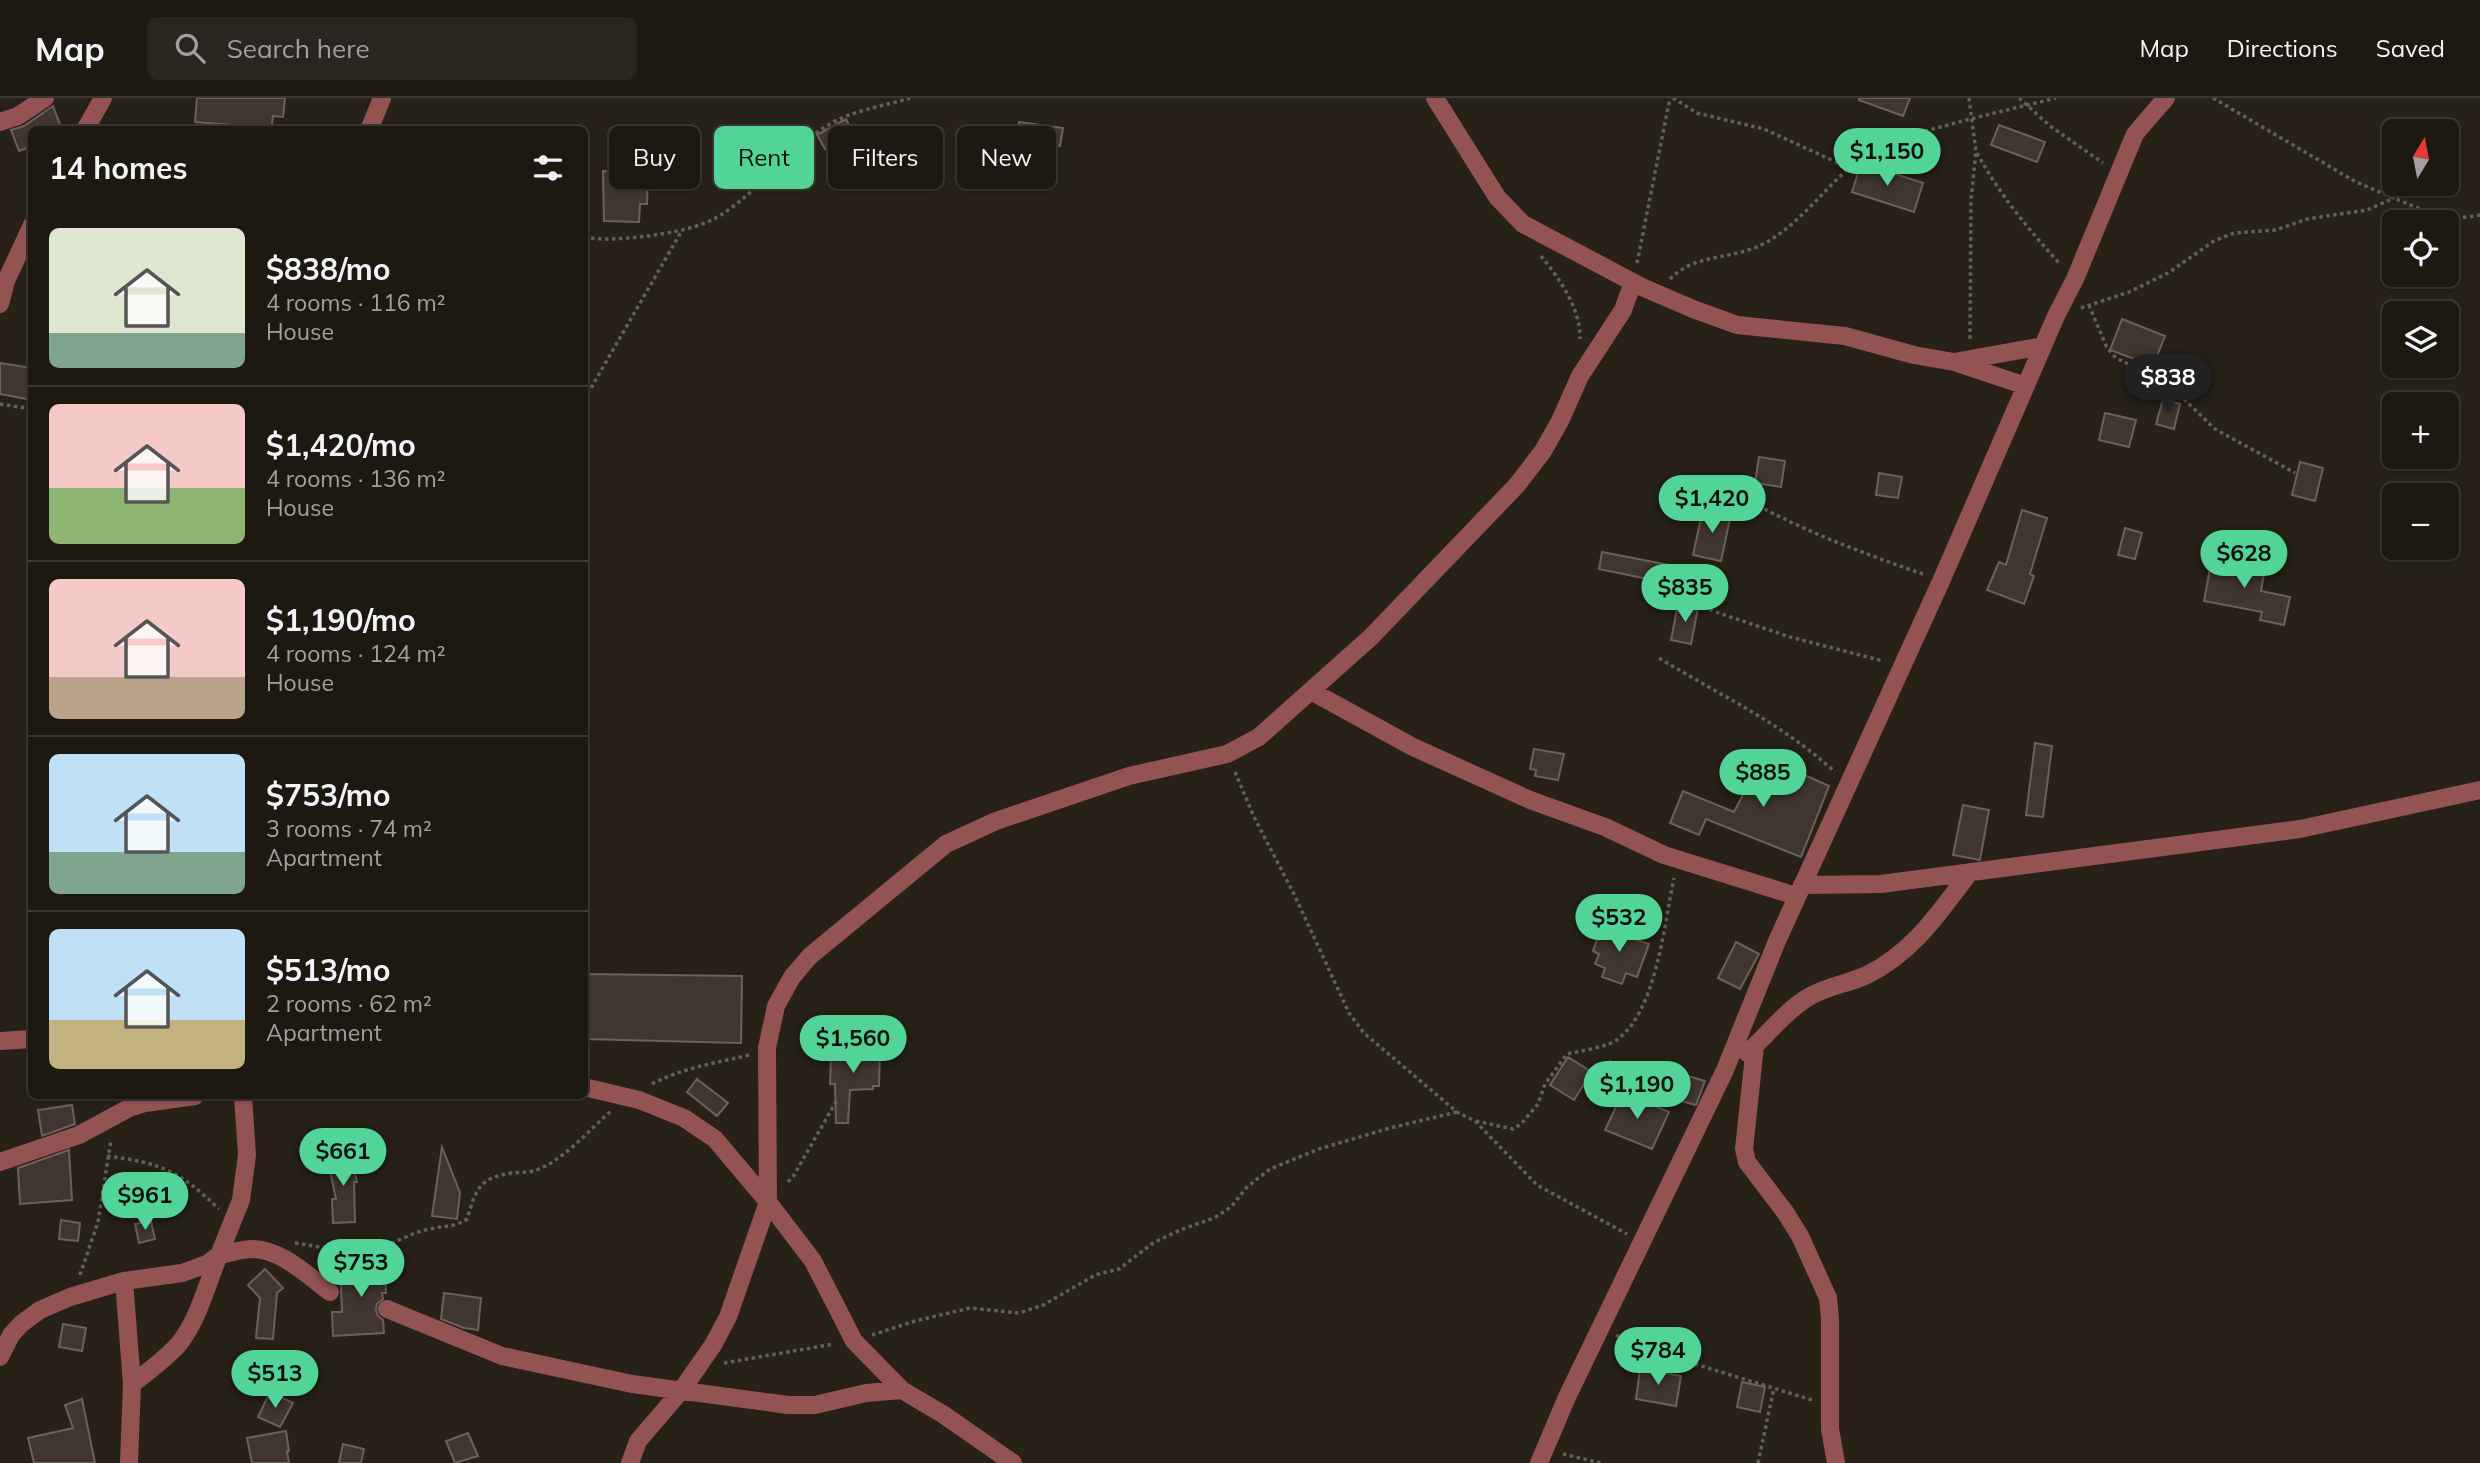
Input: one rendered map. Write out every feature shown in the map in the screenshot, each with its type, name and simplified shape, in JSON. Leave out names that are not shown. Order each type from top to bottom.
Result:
[{"type":"street","points":[[0,122],[18,116],[45,98]]},
{"type":"street","points":[[87,126],[103,98]]},
{"type":"street","points":[[371,126],[382,98]]},
{"type":"street","points":[[1435,98],[1497,197],[1523,225],[1633,282],[1737,325],[1845,336],[1914,355],[1962,361],[2026,386]]},
{"type":"street","points":[[1541,1456],[1725,1070],[1799,891],[1850,785],[1942,579],[2056,316],[2075,279],[2135,134],[2166,98]]},
{"type":"street","points":[[0,304],[6,281],[28,234]]},
{"type":"street","points":[[630,1463],[638,1441],[699,1367],[727,1317],[769,1198],[767,1048],[776,1006],[792,977],[810,956],[946,845],[996,821],[1129,776],[1227,754],[1259,737],[1371,637],[1517,485],[1543,451],[1580,376],[1623,310],[1633,282]]},
{"type":"street","points":[[1962,361],[2043,346]]},
{"type":"street","points":[[1311,691],[1413,747],[1471,775],[1605,827],[1664,855],[1799,891],[1881,884],[2300,829],[2480,790]]},
{"type":"street","points":[[1725,1070],[1806,998],[1867,975],[1906,949],[1931,925],[1970,872]]},
{"type":"street","points":[[0,1041],[28,1039]]},
{"type":"street","points":[[1755,1046],[1744,1149],[1747,1163],[1800,1237],[1828,1298],[1830,1429],[1836,1463]]},
{"type":"street","points":[[588,1088],[628,1097],[684,1118],[715,1139],[769,1198],[813,1261],[854,1341],[902,1390],[944,1415],[1013,1463]]},
{"type":"street","points":[[0,1162],[79,1135],[117,1114],[145,1103],[174,1099]]},
{"type":"street","points":[[132,1384],[154,1368],[178,1344],[197,1311],[241,1199],[247,1155],[243,1099]]},
{"type":"street","points":[[0,1357],[11,1335],[40,1310],[70,1297],[124,1281],[182,1273],[207,1264],[219,1255],[253,1250],[268,1252],[280,1256],[330,1292]]},
{"type":"street","points":[[124,1281],[132,1384],[128,1463]]},
{"type":"street","points":[[387,1309],[502,1356],[594,1377],[681,1391],[788,1405],[815,1405],[866,1393],[902,1390]]},
{"type":"path","points":[[588,237],[621,239],[682,232],[723,214],[765,179],[797,146],[828,125],[857,113],[911,98]]},
{"type":"path","points":[[1633,282],[1671,98],[1697,113],[1764,129],[1849,168]]},
{"type":"path","points":[[1962,361],[1970,200],[1976,151],[1969,98]]},
{"type":"path","points":[[2019,98],[2071,143],[2118,173]]},
{"type":"path","points":[[1657,293],[1672,276],[1689,264],[1738,254],[1783,233],[1849,168],[1880,146],[1971,118],[2056,98]]},
{"type":"path","points":[[2213,98],[2356,182],[2420,209],[2452,219],[2480,215]]},
{"type":"path","points":[[1976,151],[1988,174],[2014,211],[2075,279]]},
{"type":"path","points":[[2056,316],[2129,292],[2168,273],[2214,240],[2234,233],[2276,230],[2307,219],[2367,210],[2395,198]]},
{"type":"path","points":[[1523,225],[1528,240],[1562,284],[1575,311],[1580,344]]},
{"type":"path","points":[[588,393],[682,232]]},
{"type":"path","points":[[2089,305],[2107,348],[2116,358],[2167,383],[2215,429],[2295,473]]},
{"type":"path","points":[[0,404],[28,408]]},
{"type":"path","points":[[1746,499],[1774,515],[1854,550],[1942,579]]},
{"type":"path","points":[[1689,606],[1698,606],[1838,650],[1902,664]]},
{"type":"path","points":[[1659,658],[1770,720],[1808,747],[1850,785]]},
{"type":"path","points":[[1227,754],[1255,819],[1294,894],[1349,1013],[1364,1033],[1457,1112],[1475,1121],[1513,1129],[1521,1124],[1538,1104],[1545,1084],[1567,1054],[1616,1041],[1633,1025],[1644,1002],[1661,951],[1674,877],[1672,865],[1664,855]]},
{"type":"path","points":[[290,1242],[334,1250],[363,1251],[430,1229],[461,1223],[467,1219],[475,1192],[484,1183],[496,1176],[540,1169],[562,1155],[628,1097],[667,1076],[752,1055],[767,1048]]},
{"type":"path","points":[[769,1198],[794,1175],[837,1100]]},
{"type":"path","points":[[699,1367],[854,1341],[915,1321],[970,1308],[1019,1313],[1043,1305],[1095,1275],[1119,1269],[1153,1243],[1214,1218],[1231,1207],[1247,1187],[1270,1169],[1319,1149],[1457,1112]]},
{"type":"path","points":[[70,1297],[98,1223],[107,1156],[117,1114]]},
{"type":"path","points":[[1475,1121],[1537,1185],[1641,1242]]},
{"type":"path","points":[[107,1156],[142,1160],[178,1174],[232,1222]]},
{"type":"path","points":[[1600,1328],[1656,1352],[1830,1406]]},
{"type":"path","points":[[1758,1463],[1774,1388]]},
{"type":"path","points":[[1541,1456],[1601,1463]]},
{"type":"building","points":[[197,98],[285,98],[283,117],[273,116],[272,126],[195,122]]},
{"type":"building","points":[[1859,98],[1910,98],[1903,116]]},
{"type":"building","points":[[53,106],[60,126],[28,126],[28,148],[19,151],[11,130],[24,126]]},
{"type":"building","points":[[846,119],[850,126],[833,126]]},
{"type":"building","points":[[1019,122],[1048,126],[1018,126]]},
{"type":"building","points":[[1999,125],[2045,142],[2037,162],[1991,145]]},
{"type":"building","points":[[1056,127],[1063,128],[1060,146],[1056,145]]},
{"type":"building","points":[[828,129],[828,147],[825,149],[817,135]]},
{"type":"building","points":[[1861,163],[1923,183],[1914,212],[1852,192]]},
{"type":"building","points":[[603,171],[609,171],[609,189],[647,189],[647,204],[640,204],[639,222],[604,221]]},
{"type":"building","points":[[2122,319],[2165,336],[2153,366],[2110,350]]},
{"type":"building","points":[[0,363],[28,367],[28,399],[0,394]]},
{"type":"building","points":[[2163,399],[2180,404],[2174,429],[2156,424]]},
{"type":"building","points":[[2105,413],[2136,420],[2129,447],[2099,440]]},
{"type":"building","points":[[1759,457],[1785,461],[1781,487],[1755,483]]},
{"type":"building","points":[[2300,462],[2323,468],[2315,501],[2292,495]]},
{"type":"building","points":[[1879,473],[1902,477],[1898,498],[1876,495]]},
{"type":"building","points":[[1703,509],[1731,514],[1721,561],[1693,555]]},
{"type":"building","points":[[2022,510],[2047,518],[2030,574],[2034,576],[2024,604],[1987,590],[1999,562],[2006,565]]},
{"type":"building","points":[[2125,528],[2142,533],[2135,559],[2118,555]]},
{"type":"building","points":[[1602,552],[1685,568],[1682,586],[1599,569]]},
{"type":"building","points":[[2212,558],[2265,568],[2261,591],[2290,597],[2284,625],[2260,620],[2262,612],[2204,601]]},
{"type":"building","points":[[1667,584],[1683,586],[1680,604],[1664,601]]},
{"type":"building","points":[[1678,604],[1698,608],[1691,644],[1671,640]]},
{"type":"building","points":[[2035,743],[2052,746],[2043,817],[2026,815]]},
{"type":"building","points":[[1534,749],[1564,754],[1558,780],[1535,776],[1536,770],[1530,769]]},
{"type":"building","points":[[1768,758],[1829,786],[1801,857],[1706,819],[1699,835],[1670,823],[1683,791],[1734,812],[1751,779],[1757,782]]},
{"type":"building","points":[[1963,805],[1989,810],[1980,860],[1953,855]]},
{"type":"building","points":[[1602,924],[1636,936],[1634,939],[1649,944],[1637,977],[1626,973],[1622,984],[1602,977],[1605,968],[1595,964],[1599,954],[1593,951]]},
{"type":"building","points":[[1736,942],[1759,954],[1740,989],[1718,978]]},
{"type":"building","points":[[588,974],[742,976],[741,1043],[588,1039]]},
{"type":"building","points":[[836,1047],[880,1047],[879,1086],[873,1086],[873,1089],[850,1090],[848,1123],[836,1123],[835,1084],[830,1084],[831,1057],[836,1058]]},
{"type":"building","points":[[1568,1057],[1592,1072],[1574,1100],[1550,1085]]},
{"type":"building","points":[[1610,1061],[1630,1074],[1619,1090],[1600,1077]]},
{"type":"building","points":[[1688,1076],[1705,1081],[1696,1105],[1681,1101]]},
{"type":"building","points":[[697,1079],[728,1103],[717,1116],[687,1092]]},
{"type":"building","points":[[1623,1092],[1669,1112],[1652,1149],[1605,1130]]},
{"type":"building","points":[[72,1105],[75,1124],[42,1136],[38,1110]]},
{"type":"building","points":[[442,1147],[460,1193],[457,1219],[432,1216]]},
{"type":"building","points":[[69,1150],[72,1200],[20,1204],[18,1168]]},
{"type":"building","points":[[350,1152],[357,1182],[354,1182],[355,1222],[333,1223],[332,1199],[336,1199],[327,1157]]},
{"type":"building","points":[[61,1220],[80,1223],[78,1241],[59,1239]]},
{"type":"building","points":[[151,1221],[155,1239],[139,1243],[135,1224]]},
{"type":"building","points":[[360,1259],[384,1259],[386,1293],[382,1293],[383,1299],[377,1304],[376,1310],[383,1320],[384,1333],[333,1336],[332,1312],[342,1312],[340,1265],[360,1264]]},
{"type":"building","points":[[265,1269],[283,1288],[277,1293],[273,1339],[256,1338],[260,1298],[248,1285]]},
{"type":"building","points":[[444,1293],[481,1298],[478,1330],[441,1319]]},
{"type":"building","points":[[63,1324],[86,1328],[82,1351],[59,1347]]},
{"type":"building","points":[[1640,1369],[1681,1376],[1676,1406],[1636,1399]]},
{"type":"building","points":[[1742,1382],[1765,1387],[1760,1412],[1737,1407]]},
{"type":"building","points":[[270,1392],[293,1403],[280,1427],[258,1417]]},
{"type":"building","points":[[82,1399],[95,1463],[34,1463],[28,1438],[73,1428],[65,1405]]},
{"type":"building","points":[[286,1431],[289,1463],[252,1463],[247,1438]]},
{"type":"building","points":[[468,1433],[478,1456],[455,1463],[446,1441]]},
{"type":"building","points":[[343,1444],[364,1449],[361,1463],[339,1463]]}]
